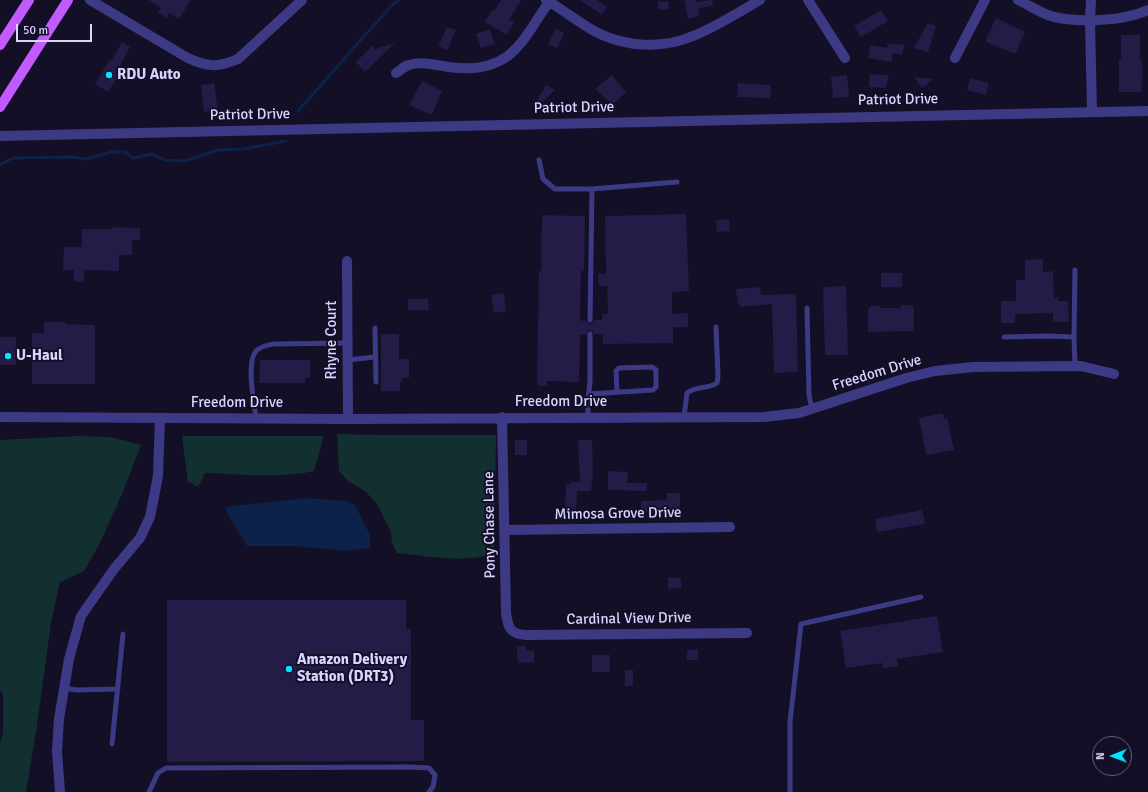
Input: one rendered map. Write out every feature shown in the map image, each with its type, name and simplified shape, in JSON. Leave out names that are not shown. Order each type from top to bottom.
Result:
[{"type":"main road","points":[[0,45],[29,0]]},
{"type":"main road","points":[[0,107],[68,0]]},
{"type":"street","points":[[90,0],[186,57],[198,63],[212,66],[226,64],[238,59],[302,0]]},
{"type":"street","points":[[396,73],[408,65],[427,63],[465,69],[480,68],[493,64],[506,57],[526,38],[549,1],[599,33],[622,41],[646,44],[670,43],[693,36],[760,0]]},
{"type":"street","points":[[808,0],[845,58]]},
{"type":"street","points":[[955,58],[986,0]]},
{"type":"street","points":[[1018,0],[1053,16],[1090,21],[1138,14],[1148,10]]},
{"type":"street","points":[[1091,0],[1092,111]]},
{"type":"street","name":"Patriot Drive","points":[[0,136],[1092,111],[1148,111]]},
{"type":"street","name":"Rhyne Court","points":[[347,261],[348,419]]},
{"type":"street","name":"Freedom Drive","points":[[0,417],[348,419],[502,417],[764,417],[812,409],[935,370],[973,367],[1081,366],[1114,374]]},
{"type":"street","name":"Pony Chase Lane","points":[[502,417],[506,613],[508,625],[512,632]]},
{"type":"street","points":[[60,792],[57,751],[58,719],[69,659],[81,616],[114,569],[140,538],[150,517],[158,476],[160,418]]},
{"type":"street","name":"Mimosa Grove Drive","points":[[505,530],[730,527]]},
{"type":"street","name":"Cardinal View Drive","points":[[512,632],[526,635],[748,633]]},
{"type":"lane","points":[[539,160],[543,179],[555,189],[592,189],[677,182]]},
{"type":"lane","points":[[590,320],[592,189]]},
{"type":"lane","points":[[1075,270],[1075,366]]},
{"type":"lane","points":[[807,308],[809,395],[812,409]]},
{"type":"lane","points":[[684,417],[687,393],[694,388],[711,387],[717,383],[716,327]]},
{"type":"lane","points":[[375,328],[376,382]]},
{"type":"lane","points":[[588,417],[590,334]]},
{"type":"lane","points":[[1004,336],[1074,337]]},
{"type":"lane","points":[[256,418],[251,383],[252,363],[256,351],[264,346],[274,344],[347,343]]},
{"type":"lane","points":[[347,360],[375,358]]},
{"type":"lane","points":[[588,394],[653,390],[656,387],[656,370],[652,367],[619,368],[616,371],[617,392]]},
{"type":"lane","points":[[790,792],[790,722],[801,624],[921,597]]},
{"type":"lane","points":[[112,744],[124,634]]},
{"type":"lane","points":[[64,688],[76,690],[118,689]]},
{"type":"lane","points":[[149,792],[158,773],[166,768],[410,766],[429,768],[435,775],[433,787],[429,792]]},
{"type":"green space","points":[[337,434],[496,435],[494,553],[459,559],[397,553],[392,543],[391,532],[377,504],[365,491],[348,481],[339,471]]},
{"type":"green space","points":[[77,436],[110,437],[141,445],[123,492],[100,543],[84,571],[60,582],[51,623],[26,792],[0,792],[0,743],[3,734],[3,695],[0,689],[0,440]]},
{"type":"green space","points":[[182,436],[324,436],[314,471],[287,475],[205,473],[198,487],[188,482]]},
{"type":"water","points":[[306,498],[346,501],[355,505],[369,533],[371,548],[346,551],[294,546],[247,546],[228,515],[225,507]]},
{"type":"building","points":[[149,0],[191,0],[179,19],[169,13],[167,18],[158,13],[161,8]]},
{"type":"building","points":[[501,0],[521,0],[509,20],[514,22],[507,35],[485,22],[492,10],[494,11]]},
{"type":"building","points":[[580,0],[597,0],[607,7],[602,15]]},
{"type":"building","points":[[684,0],[696,0],[696,2],[712,0],[713,5],[698,9],[700,16],[688,19]]},
{"type":"building","points":[[658,1],[669,2],[668,10],[658,9]]},
{"type":"building","points":[[881,10],[888,21],[861,37],[854,26]]},
{"type":"building","points":[[996,18],[1025,32],[1015,54],[986,42]]},
{"type":"building","points":[[928,23],[936,26],[928,52],[914,48]]},
{"type":"building","points":[[447,27],[456,30],[447,50],[438,46]]},
{"type":"building","points":[[490,29],[495,44],[481,48],[476,34]]},
{"type":"building","points":[[556,29],[564,33],[557,48],[548,44]]},
{"type":"building","points":[[1121,35],[1140,35],[1140,59],[1143,72],[1141,92],[1119,92]]},
{"type":"building","name":"RDU Auto","points":[[122,42],[130,47],[120,65],[124,67],[108,92],[95,84],[110,59],[112,60]]},
{"type":"building","points":[[395,43],[365,72],[356,62],[372,46],[375,49]]},
{"type":"building","points":[[887,43],[905,45],[902,55],[893,53],[891,62],[868,58],[870,45],[888,48]]},
{"type":"building","points":[[870,74],[889,75],[886,88],[869,87]]},
{"type":"building","points":[[612,75],[626,92],[613,105],[595,89]]},
{"type":"building","points":[[847,75],[849,97],[833,98],[831,77]]},
{"type":"building","points":[[914,77],[934,79],[922,88]]},
{"type":"building","points":[[970,78],[989,83],[986,95],[967,90]]},
{"type":"building","points":[[422,81],[442,91],[432,115],[409,105]]},
{"type":"building","points":[[214,83],[218,110],[204,112],[201,85]]},
{"type":"building","points":[[738,83],[771,85],[770,98],[737,97]]},
{"type":"building","points":[[546,85],[555,90],[535,109],[533,108]]},
{"type":"building","points":[[686,214],[689,291],[672,292],[672,314],[688,313],[688,327],[673,327],[673,343],[603,344],[603,334],[594,334],[592,331],[588,330],[586,335],[580,335],[579,382],[547,381],[547,386],[539,386],[537,381],[539,271],[541,271],[542,215],[585,216],[584,271],[581,271],[580,321],[586,320],[590,324],[594,320],[602,320],[602,314],[608,314],[607,286],[599,286],[598,274],[606,274],[605,216]]},
{"type":"building","points":[[729,219],[730,231],[717,232],[716,220]]},
{"type":"building","points":[[113,227],[140,228],[140,240],[132,240],[132,255],[119,255],[119,271],[84,270],[84,282],[74,281],[74,270],[63,270],[64,247],[82,247],[82,229],[113,229]]},
{"type":"building","points":[[1043,259],[1043,272],[1053,271],[1054,298],[1058,297],[1058,301],[1068,301],[1069,322],[1053,322],[1053,313],[1015,314],[1015,323],[1001,323],[1001,301],[1016,301],[1016,280],[1025,280],[1025,260]]},
{"type":"building","points":[[881,273],[902,273],[901,287],[881,287]]},
{"type":"building","points":[[846,286],[848,355],[825,355],[823,287]]},
{"type":"building","points":[[760,287],[761,295],[796,294],[798,372],[774,373],[772,304],[740,307],[738,304],[736,289]]},
{"type":"building","points":[[504,293],[506,311],[494,313],[491,295]]},
{"type":"building","points":[[408,299],[428,299],[429,310],[408,310]]},
{"type":"building","points":[[901,305],[911,305],[911,307],[914,307],[914,331],[868,332],[868,308],[870,308],[870,306],[880,306],[880,308],[901,308]]},
{"type":"building","points":[[44,322],[65,322],[65,324],[95,325],[95,384],[32,384],[32,333],[44,333]]},
{"type":"building","points":[[381,334],[399,334],[399,359],[409,359],[409,378],[402,378],[402,382],[400,382],[400,391],[381,391]]},
{"type":"building","name":"U-Haul","points":[[0,337],[16,337],[16,365],[0,365]]},
{"type":"building","points":[[260,360],[310,360],[310,378],[305,378],[305,383],[259,383]]},
{"type":"building","points":[[943,413],[944,419],[947,418],[954,450],[926,455],[919,418]]},
{"type":"building","points":[[515,440],[527,440],[527,455],[515,455]]},
{"type":"building","points":[[578,440],[592,440],[593,474],[591,491],[577,491],[576,512],[565,512],[566,484],[570,484],[570,482],[580,482]]},
{"type":"building","points":[[608,471],[628,472],[627,483],[647,483],[647,491],[608,490]]},
{"type":"building","points":[[667,493],[680,493],[680,513],[641,512],[641,501],[667,500]]},
{"type":"building","points":[[922,510],[925,524],[877,532],[875,519]]},
{"type":"building","points":[[668,577],[681,578],[681,588],[668,589]]},
{"type":"building","name":"Amazon Delivery Station (DRT3)","points":[[167,600],[406,600],[406,629],[411,629],[411,720],[424,720],[424,761],[167,762]]},
{"type":"building","points":[[937,616],[943,652],[897,659],[898,666],[883,668],[882,663],[846,668],[840,631]]},
{"type":"building","points":[[517,646],[526,646],[526,650],[534,651],[534,662],[518,663]]},
{"type":"building","points":[[698,649],[698,660],[687,660],[687,650]]},
{"type":"building","points":[[592,655],[610,655],[610,672],[592,672]]},
{"type":"building","points":[[625,670],[633,670],[633,686],[625,686]]},
{"type":"waterway","points":[[298,111],[391,6],[399,0]]},
{"type":"waterway","points":[[0,165],[13,158],[72,157],[85,159],[112,152],[125,152],[133,158],[152,154],[165,160],[184,161],[218,150],[244,149],[286,141]]},
{"type":"place","name":"RDU Auto","points":[[109,75]]},
{"type":"place","name":"U-Haul","points":[[8,356]]},
{"type":"place","name":"Amazon Delivery Station (DRT3)","points":[[289,669]]}]
